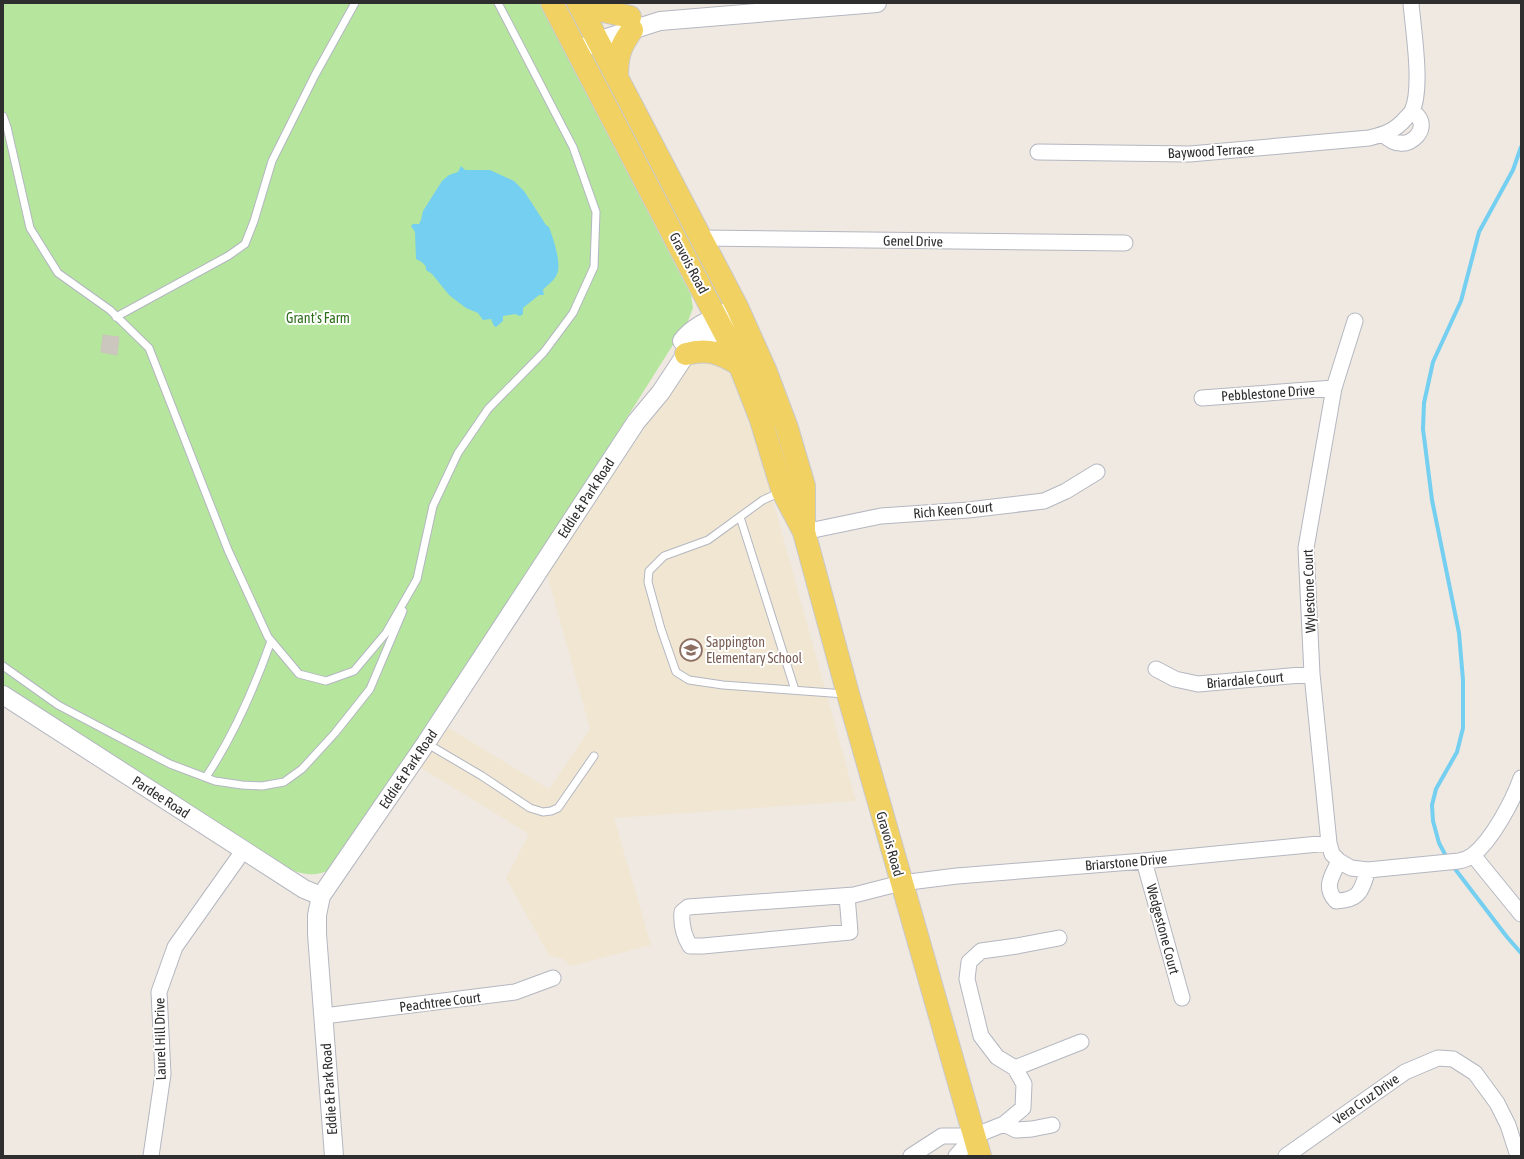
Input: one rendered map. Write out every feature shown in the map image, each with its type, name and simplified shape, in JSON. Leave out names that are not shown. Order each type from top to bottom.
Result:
[{"type":"main road","name":"Gravois Road","points":[[552,3],[720,323],[740,365],[761,420],[783,492],[804,532],[901,883],[977,1146]]},
{"type":"main road","name":"Gravois Road","points":[[578,3],[740,313],[776,397],[804,486],[804,532]]},
{"type":"main road","points":[[586,3],[631,24],[618,54],[617,78]]},
{"type":"main road","points":[[686,354],[707,350],[728,357],[740,365]]},
{"type":"street","points":[[575,46],[595,36],[631,24],[878,3]]},
{"type":"street","points":[[1383,134],[1391,141],[1400,144],[1408,143],[1417,137],[1422,126],[1419,117],[1412,111],[1416,94],[1417,76],[1412,3]]},
{"type":"street","name":"Baywood Terrace","points":[[1038,152],[1190,154],[1369,138],[1389,133],[1402,123],[1412,111]]},
{"type":"street","name":"Genel Drive","points":[[701,238],[1124,243]]},
{"type":"street","name":"Eddie & Park Road","points":[[334,1156],[317,915],[321,896],[426,743],[636,422],[661,392],[686,354],[698,341],[720,323],[740,313]]},
{"type":"street","name":"Wylestone Court","points":[[1329,842],[1312,674],[1306,548],[1334,388],[1356,321]]},
{"type":"street","name":"Eddie & Park Road","points":[[636,422],[650,388],[686,336],[701,324],[720,323]]},
{"type":"street","name":"Pebblestone Drive","points":[[1202,398],[1334,388]]},
{"type":"street","name":"Rich Keen Court","points":[[804,532],[881,516],[968,510],[1044,501],[1066,492],[1097,472]]},
{"type":"street","name":"Briardale Court","points":[[1156,670],[1175,679],[1198,684],[1312,674]]},
{"type":"street","name":"Pardee Road","points":[[3,695],[304,889],[321,896]]},
{"type":"street","points":[[1329,842],[1332,854],[1339,861],[1351,868],[1368,870],[1459,861],[1473,855],[1483,844],[1503,816],[1521,778]]},
{"type":"street","name":"Briarstone Drive","points":[[846,896],[850,932],[703,946],[690,946],[686,939],[682,912],[688,907],[846,896],[901,883],[957,876],[1144,861],[1329,842]]},
{"type":"street","name":"Laurel Hill Drive","points":[[151,1156],[163,1074],[159,992],[175,947],[244,851]]},
{"type":"street","points":[[1473,855],[1521,914]]},
{"type":"street","name":"Wedgestone Court","points":[[1144,861],[1182,998]]},
{"type":"street","points":[[1339,861],[1329,883],[1330,895],[1336,901],[1347,900],[1357,896],[1363,886],[1368,870]]},
{"type":"street","points":[[956,1156],[977,1146],[1023,1108],[1024,1084],[1016,1068],[997,1058],[981,1036],[966,979],[969,962],[981,951],[1059,938]]},
{"type":"street","name":"Peachtree Court","points":[[324,1016],[515,992],[553,978]]},
{"type":"street","points":[[1016,1068],[1081,1042]]},
{"type":"street","name":"Vera Cruz Drive","points":[[1286,1156],[1405,1072],[1438,1058],[1453,1059],[1475,1072],[1497,1103],[1508,1125],[1518,1156]]},
{"type":"street","points":[[1004,1124],[1016,1130],[1032,1129],[1052,1125]]},
{"type":"street","points":[[912,1156],[942,1136],[977,1146]]},
{"type":"lane","points":[[116,317],[228,256],[245,244],[254,221],[272,161],[355,3]]},
{"type":"lane","points":[[3,666],[65,708],[170,764],[215,781],[262,786],[284,782],[302,769],[335,733],[370,689],[417,579],[433,506],[458,453],[488,409],[544,352],[573,313],[594,267],[596,212],[573,147],[498,3]]},
{"type":"lane","points":[[3,116],[7,127],[30,228],[58,273],[110,310],[149,348],[228,550],[268,637],[299,674],[326,681],[354,671],[386,633],[417,579]]},
{"type":"lane","points":[[783,492],[763,500],[708,540],[664,556],[649,571],[648,582],[661,629],[676,672],[689,680],[848,694]]},
{"type":"lane","points":[[740,517],[795,690]]},
{"type":"lane","points":[[206,777],[224,749],[241,715],[262,667],[271,641]]},
{"type":"lane","points":[[426,743],[482,776],[530,808],[543,812],[558,808],[594,756]]},
{"type":"shaded area","name":"Sappington Elementary School","points":[[690,360],[719,363],[730,373],[759,450],[856,801],[614,818],[651,945],[571,966],[563,959],[549,955],[506,878],[529,834],[418,766],[447,727],[549,789],[590,729],[547,574]]},
{"type":"green space","name":"Grant's Farm","points":[[3,3],[539,3],[691,295],[693,308],[688,321],[525,579],[405,762],[331,869],[325,872],[308,874],[286,868],[3,687]]},
{"type":"water","points":[[461,166],[465,170],[490,170],[514,181],[524,191],[546,225],[549,227],[557,252],[558,271],[553,280],[543,290],[544,295],[539,295],[523,308],[523,314],[520,316],[515,314],[503,316],[503,321],[496,327],[491,319],[483,320],[478,313],[466,308],[449,295],[432,274],[426,270],[424,264],[416,259],[415,232],[411,226],[413,224],[419,224],[423,211],[442,181],[449,175],[458,172]]},
{"type":"building","points":[[103,335],[119,337],[117,355],[101,352]]},
{"type":"waterway","points":[[1447,858],[1439,843],[1433,821],[1432,805],[1436,789],[1457,752],[1463,728],[1463,680],[1459,633],[1432,500],[1423,429],[1424,403],[1433,362],[1461,301],[1479,232],[1513,170],[1521,147]]},
{"type":"waterway","points":[[1452,865],[1521,953]]},
{"type":"place","name":"Sappington Elementary School","points":[[691,650]]}]
